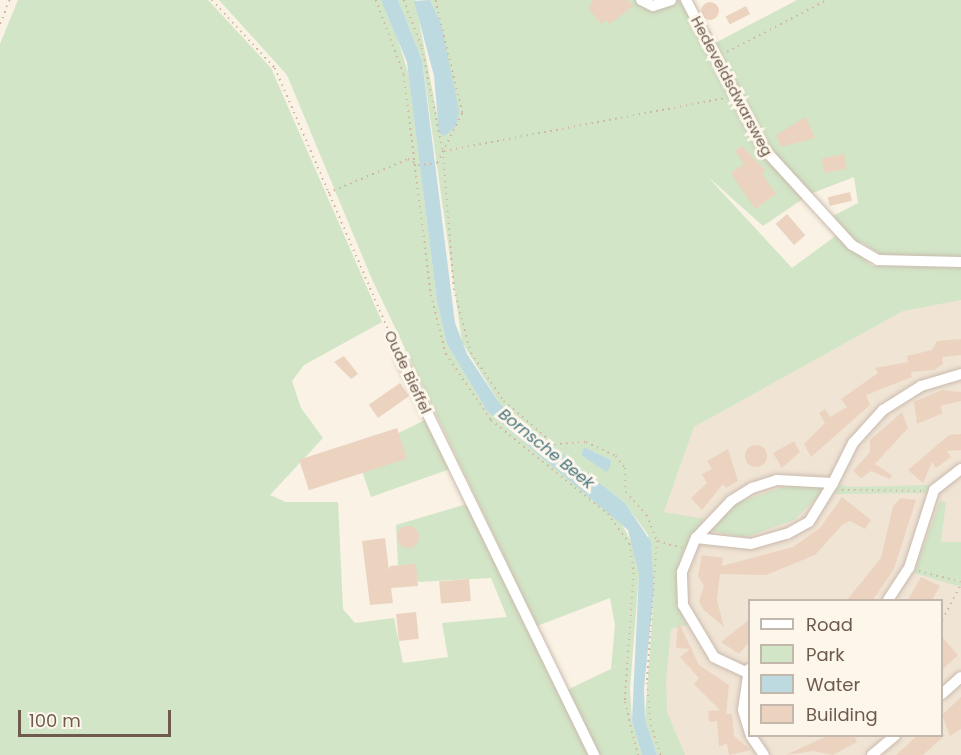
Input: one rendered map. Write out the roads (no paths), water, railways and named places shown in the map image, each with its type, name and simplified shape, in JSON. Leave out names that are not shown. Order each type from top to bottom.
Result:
[{"type":"street","points":[[640,0],[653,6],[671,0]]},
{"type":"street","name":"Hedeveldsdwarsweg","points":[[686,0],[735,96],[776,165],[866,255],[961,262]]},
{"type":"street","name":"Oude Bieffel","points":[[401,359],[594,755]]},
{"type":"street","points":[[696,538],[751,544],[787,534],[808,522],[831,487],[853,443],[883,410],[921,386],[961,374]]},
{"type":"street","points":[[889,599],[909,568],[934,490],[961,469]]},
{"type":"street","points":[[748,672],[714,657],[690,622],[680,589],[689,552],[696,538],[731,501],[752,488],[777,480],[831,487]]},
{"type":"street","points":[[943,693],[961,677]]},
{"type":"street","points":[[748,678],[743,710],[748,727]]},
{"type":"street","points":[[752,737],[764,755]]},
{"type":"street","points":[[872,755],[893,737]]},
{"type":"water","name":"Bornsche Beek","points":[[381,0],[398,0],[422,60],[455,323],[467,354],[500,404],[625,503],[651,542],[654,591],[644,688],[645,719],[657,755],[642,755],[632,721],[639,574],[628,530],[487,411],[447,344],[437,301],[407,62]]},
{"type":"water","points":[[430,0],[441,23],[459,111],[456,126],[445,136],[439,133],[434,76],[414,1]]},
{"type":"water","points":[[584,447],[611,460],[610,468],[606,472],[581,455]]}]
